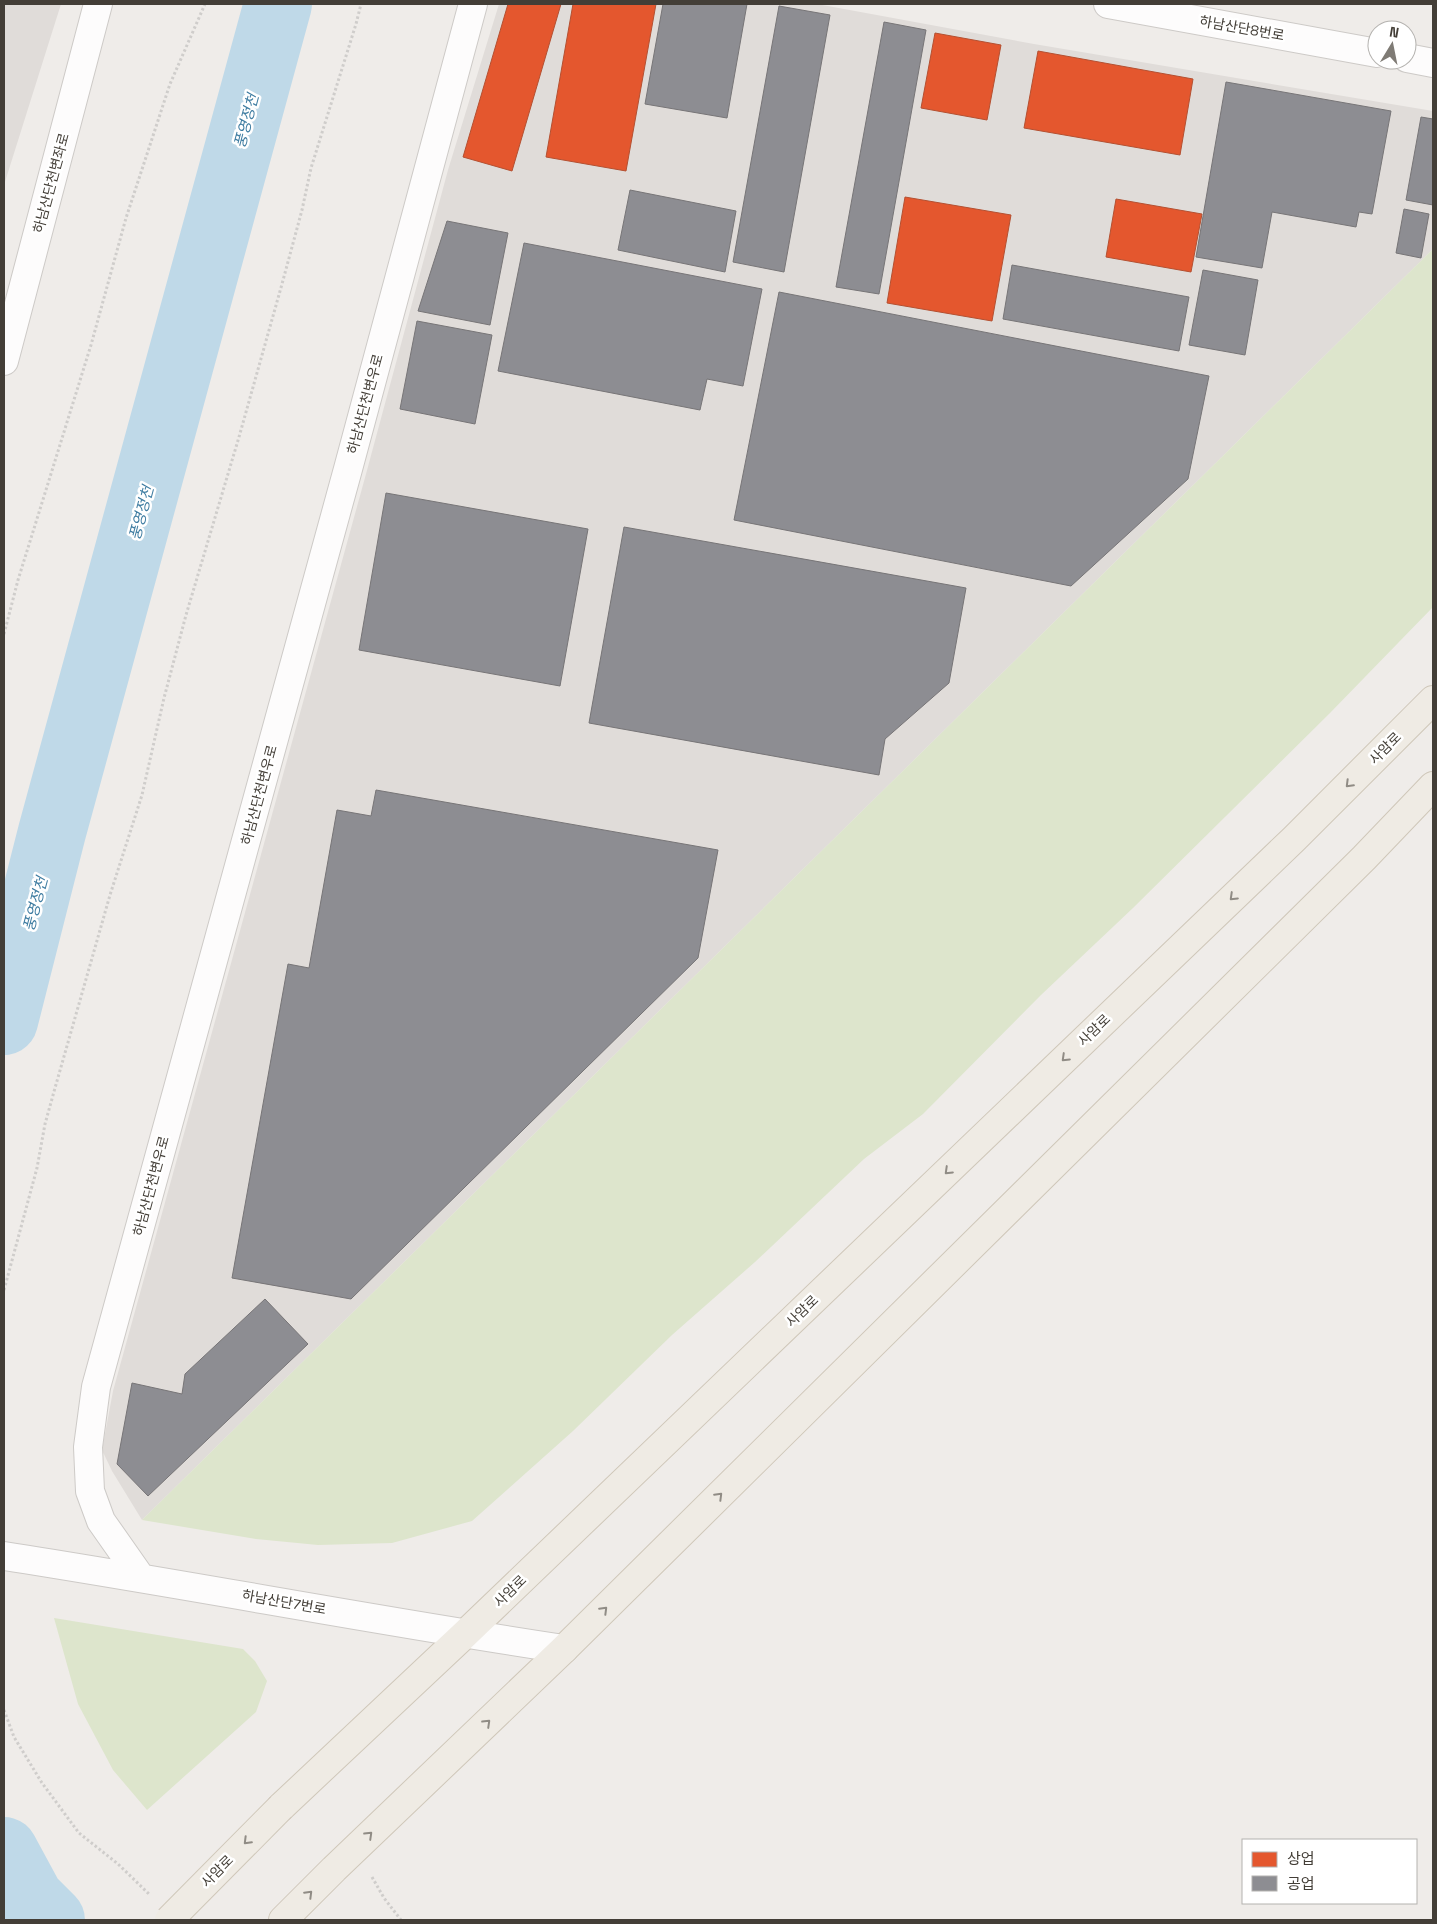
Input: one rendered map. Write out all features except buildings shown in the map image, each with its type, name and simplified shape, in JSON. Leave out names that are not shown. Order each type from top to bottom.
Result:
[{"type":"main road","name":"사암로","points":[[169,1920],[281,1807],[465,1634],[1294,839],[1433,700]]},
{"type":"main road","points":[[283,1920],[564,1649],[1357,865],[1433,786]]},
{"type":"street","name":"하남산단천변좌로","points":[[4,361],[98,4]]},
{"type":"street","name":"하남산단천변우로","points":[[141,1578],[101,1521],[90,1491],[88,1446],[96,1387],[351,459],[473,4]]},
{"type":"street","name":"하남산단8번로","points":[[1108,4],[1367,51]]},
{"type":"street","points":[[1417,60],[1433,63]]},
{"type":"street","name":"하남산단7번로","points":[[4,1556],[564,1649]]},
{"type":"path","points":[[4,634],[18,580],[91,345],[126,218],[170,84],[205,4]]},
{"type":"path","points":[[4,1290],[37,1168],[48,1115],[110,895],[142,794],[164,698],[186,616],[239,437],[302,210],[311,168],[356,24],[360,4]]},
{"type":"path","points":[[4,1710],[14,1737],[42,1783],[79,1833],[118,1864],[150,1895]]},
{"type":"path","points":[[355,1849],[384,1898],[401,1920]]},
{"type":"shaded area","points":[[4,4],[61,4],[4,185]]},
{"type":"shaded area","points":[[499,4],[817,4],[1034,44],[1433,111],[1433,249],[142,1520],[112,1471],[102,1450],[113,1391],[448,170]]},
{"type":"green space","points":[[1433,249],[1433,607],[1330,713],[1133,908],[1041,995],[923,1114],[864,1159],[755,1262],[672,1335],[573,1431],[472,1521],[392,1543],[318,1545],[256,1539],[142,1520]]},
{"type":"green space","points":[[54,1618],[243,1649],[255,1661],[267,1681],[256,1712],[147,1810],[113,1770],[78,1704]]},
{"type":"waterway","name":"풍영정천","points":[[4,1021],[52,832],[278,4]]},
{"type":"waterway","name":"풍영정천","points":[[4,1851],[30,1899],[51,1920]]}]
